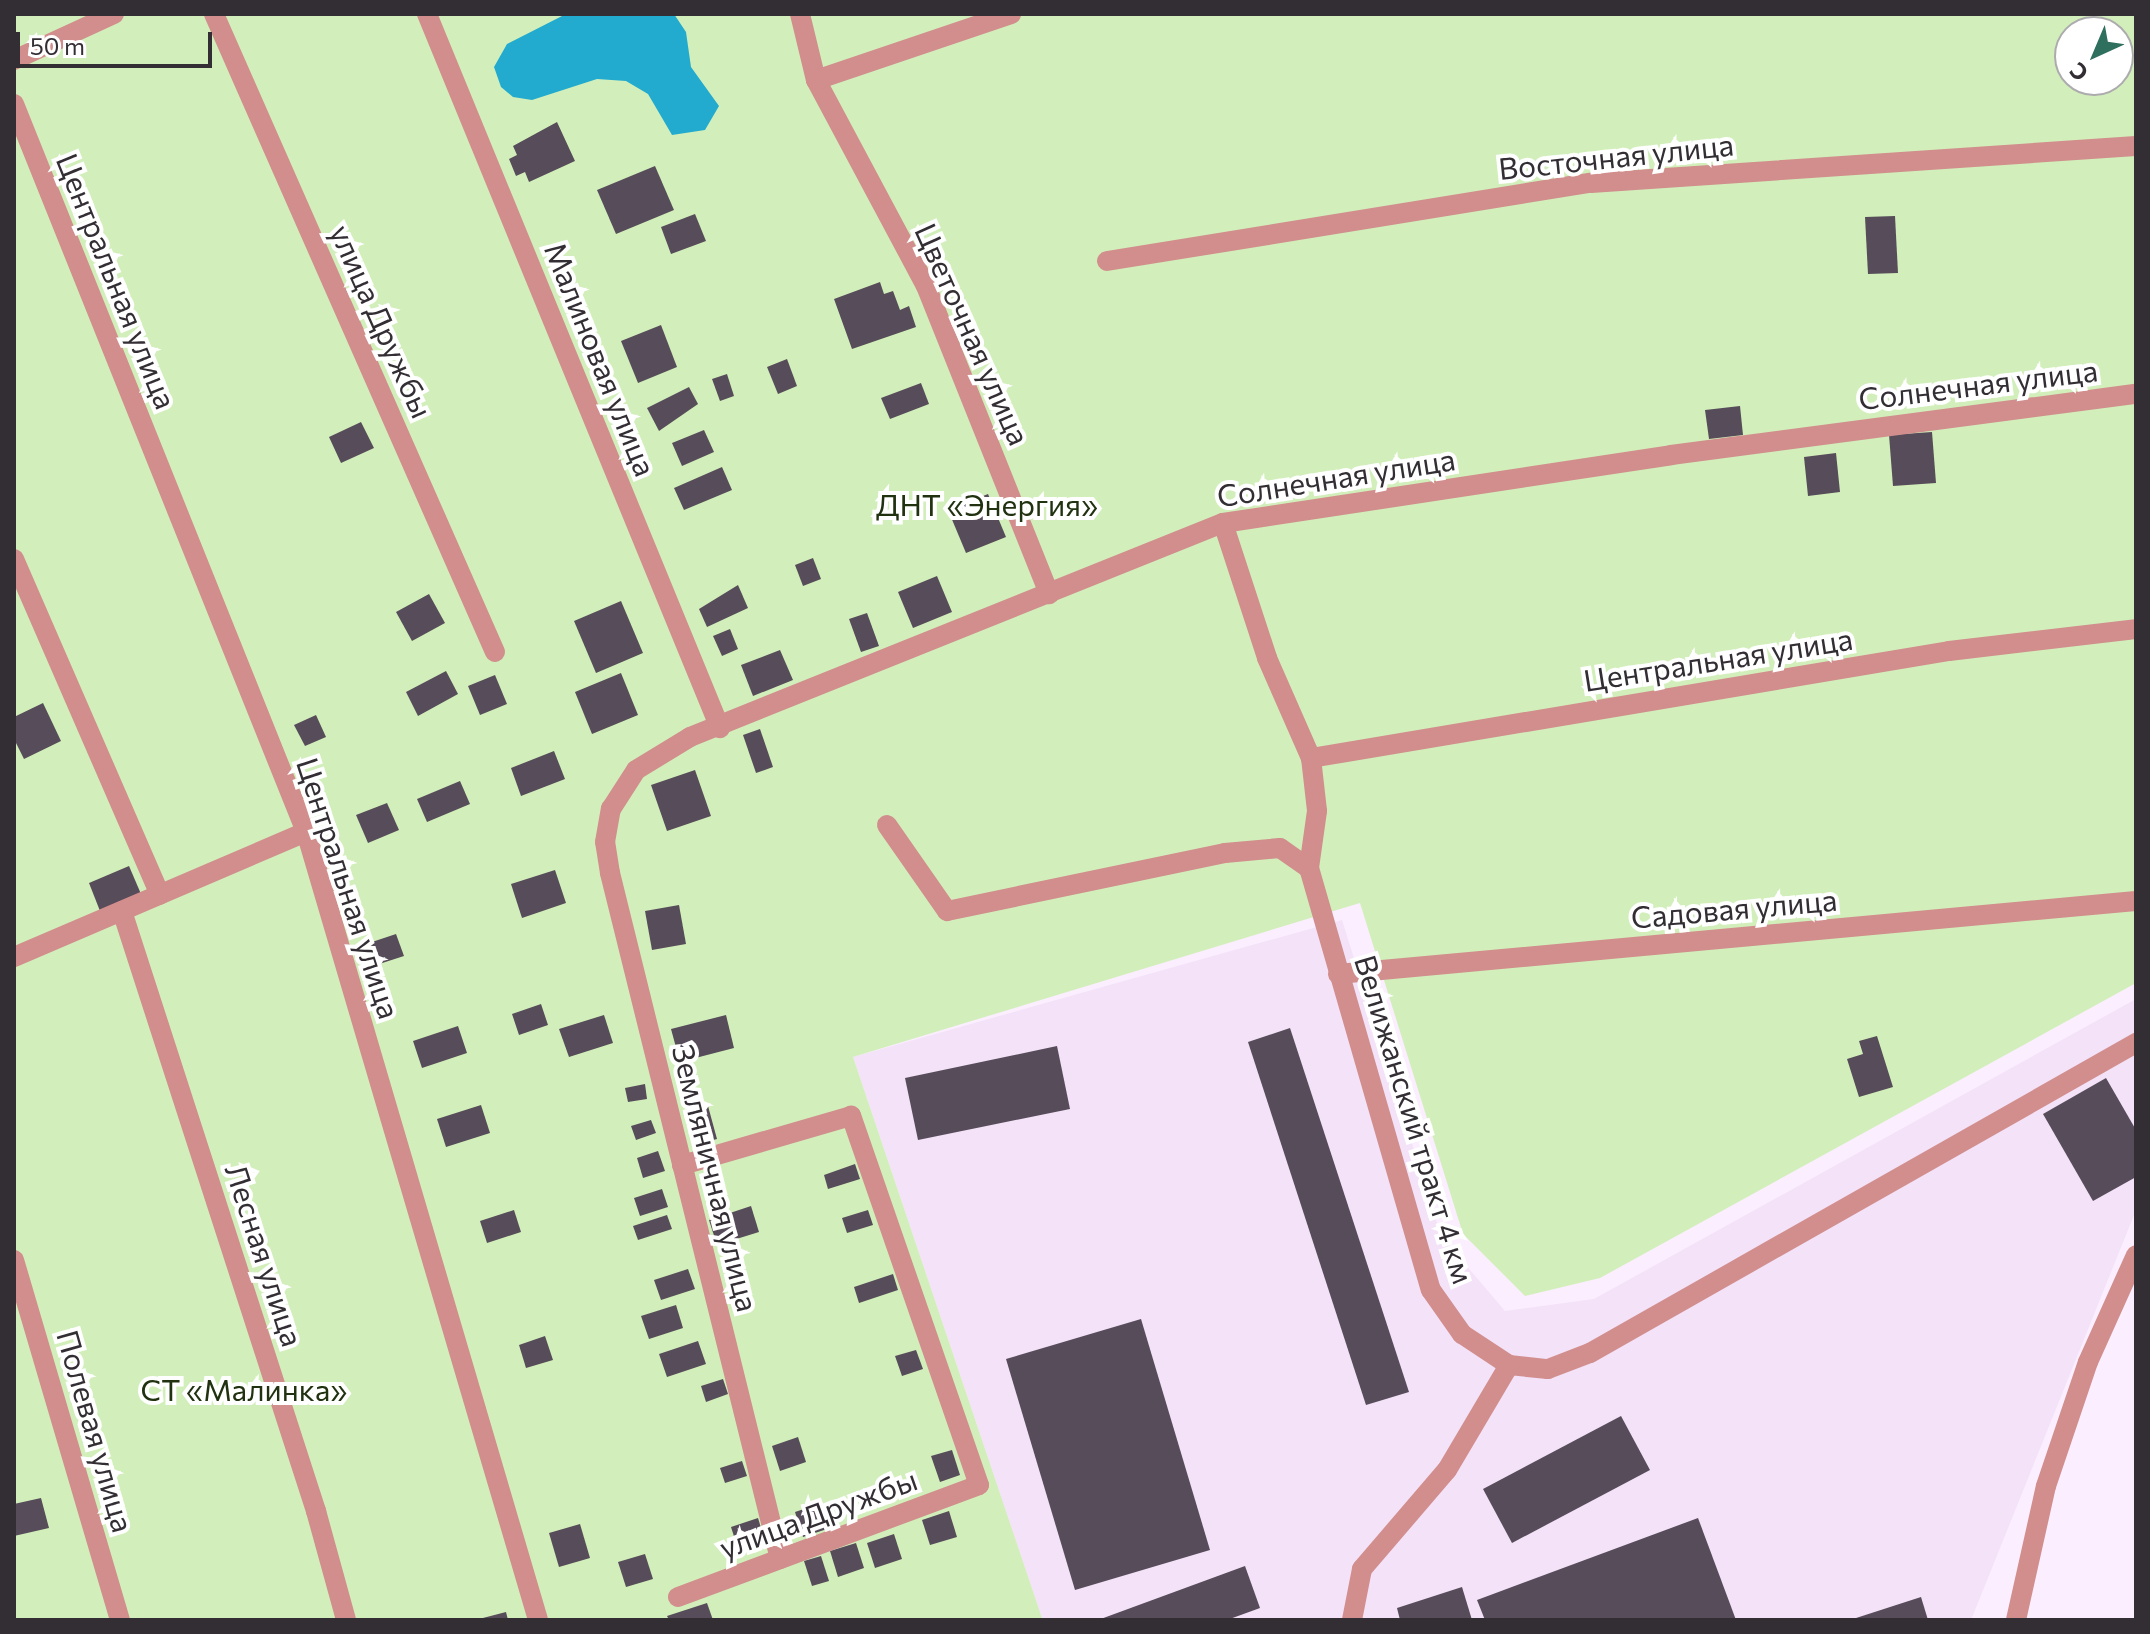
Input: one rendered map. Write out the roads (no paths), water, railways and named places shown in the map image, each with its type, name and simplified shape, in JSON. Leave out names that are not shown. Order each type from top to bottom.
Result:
[{"type":"street","points":[[14,60],[114,14]]},
{"type":"street","name":"улица Дружбы","points":[[214,14],[495,652]]},
{"type":"street","name":"Малиновая улица","points":[[427,14],[720,728]]},
{"type":"street","name":"Цветочная улица","points":[[800,14],[816,80],[926,286],[1049,594]]},
{"type":"street","points":[[816,80],[1011,14]]},
{"type":"street","name":"Центральная улица","points":[[14,104],[306,832],[538,1620]]},
{"type":"street","name":"Восточная улица","points":[[1107,261],[1591,183],[2136,146]]},
{"type":"street","name":"Солнечная улица","points":[[611,809],[636,770],[652,758],[1223,523],[1671,455],[2136,394]]},
{"type":"street","points":[[887,825],[947,911],[1225,853],[1280,848],[1309,868],[1317,811],[1311,758],[1267,658],[1223,523]]},
{"type":"street","points":[[14,559],[160,895]]},
{"type":"street","name":"Центральная улица","points":[[1311,758],[1949,651],[2136,629]]},
{"type":"street","name":"Земляничная улица","points":[[611,809],[605,842],[610,873],[780,1559]]},
{"type":"street","points":[[14,957],[306,832]]},
{"type":"street","name":"Велижанский тракт 4 км","points":[[1309,868],[1431,1290],[1462,1334],[1509,1365],[1548,1369],[1590,1353],[2136,1043]]},
{"type":"street","name":"Садовая улица","points":[[1338,974],[2136,901]]},
{"type":"street","name":"Лесная улица","points":[[122,911],[316,1511],[346,1620]]},
{"type":"street","name":"улица Дружбы","points":[[678,1597],[979,1485],[851,1116],[682,1165]]},
{"type":"street","points":[[2016,1620],[2046,1486],[2088,1362],[2136,1255]]},
{"type":"street","name":"Полевая улица","points":[[14,1260],[120,1620]]},
{"type":"street","points":[[1352,1620],[1362,1569],[1447,1470],[1509,1365]]},
{"type":"water","points":[[566,14],[674,14],[686,32],[691,67],[719,106],[705,130],[672,135],[648,94],[626,81],[597,79],[532,100],[513,97],[501,87],[494,67],[507,44]]},
{"type":"park label","name":"ДНТ «Энергия»","points":[[987,504]]},
{"type":"park label","name":"CТ «Малинка»","points":[[244,1389]]}]
